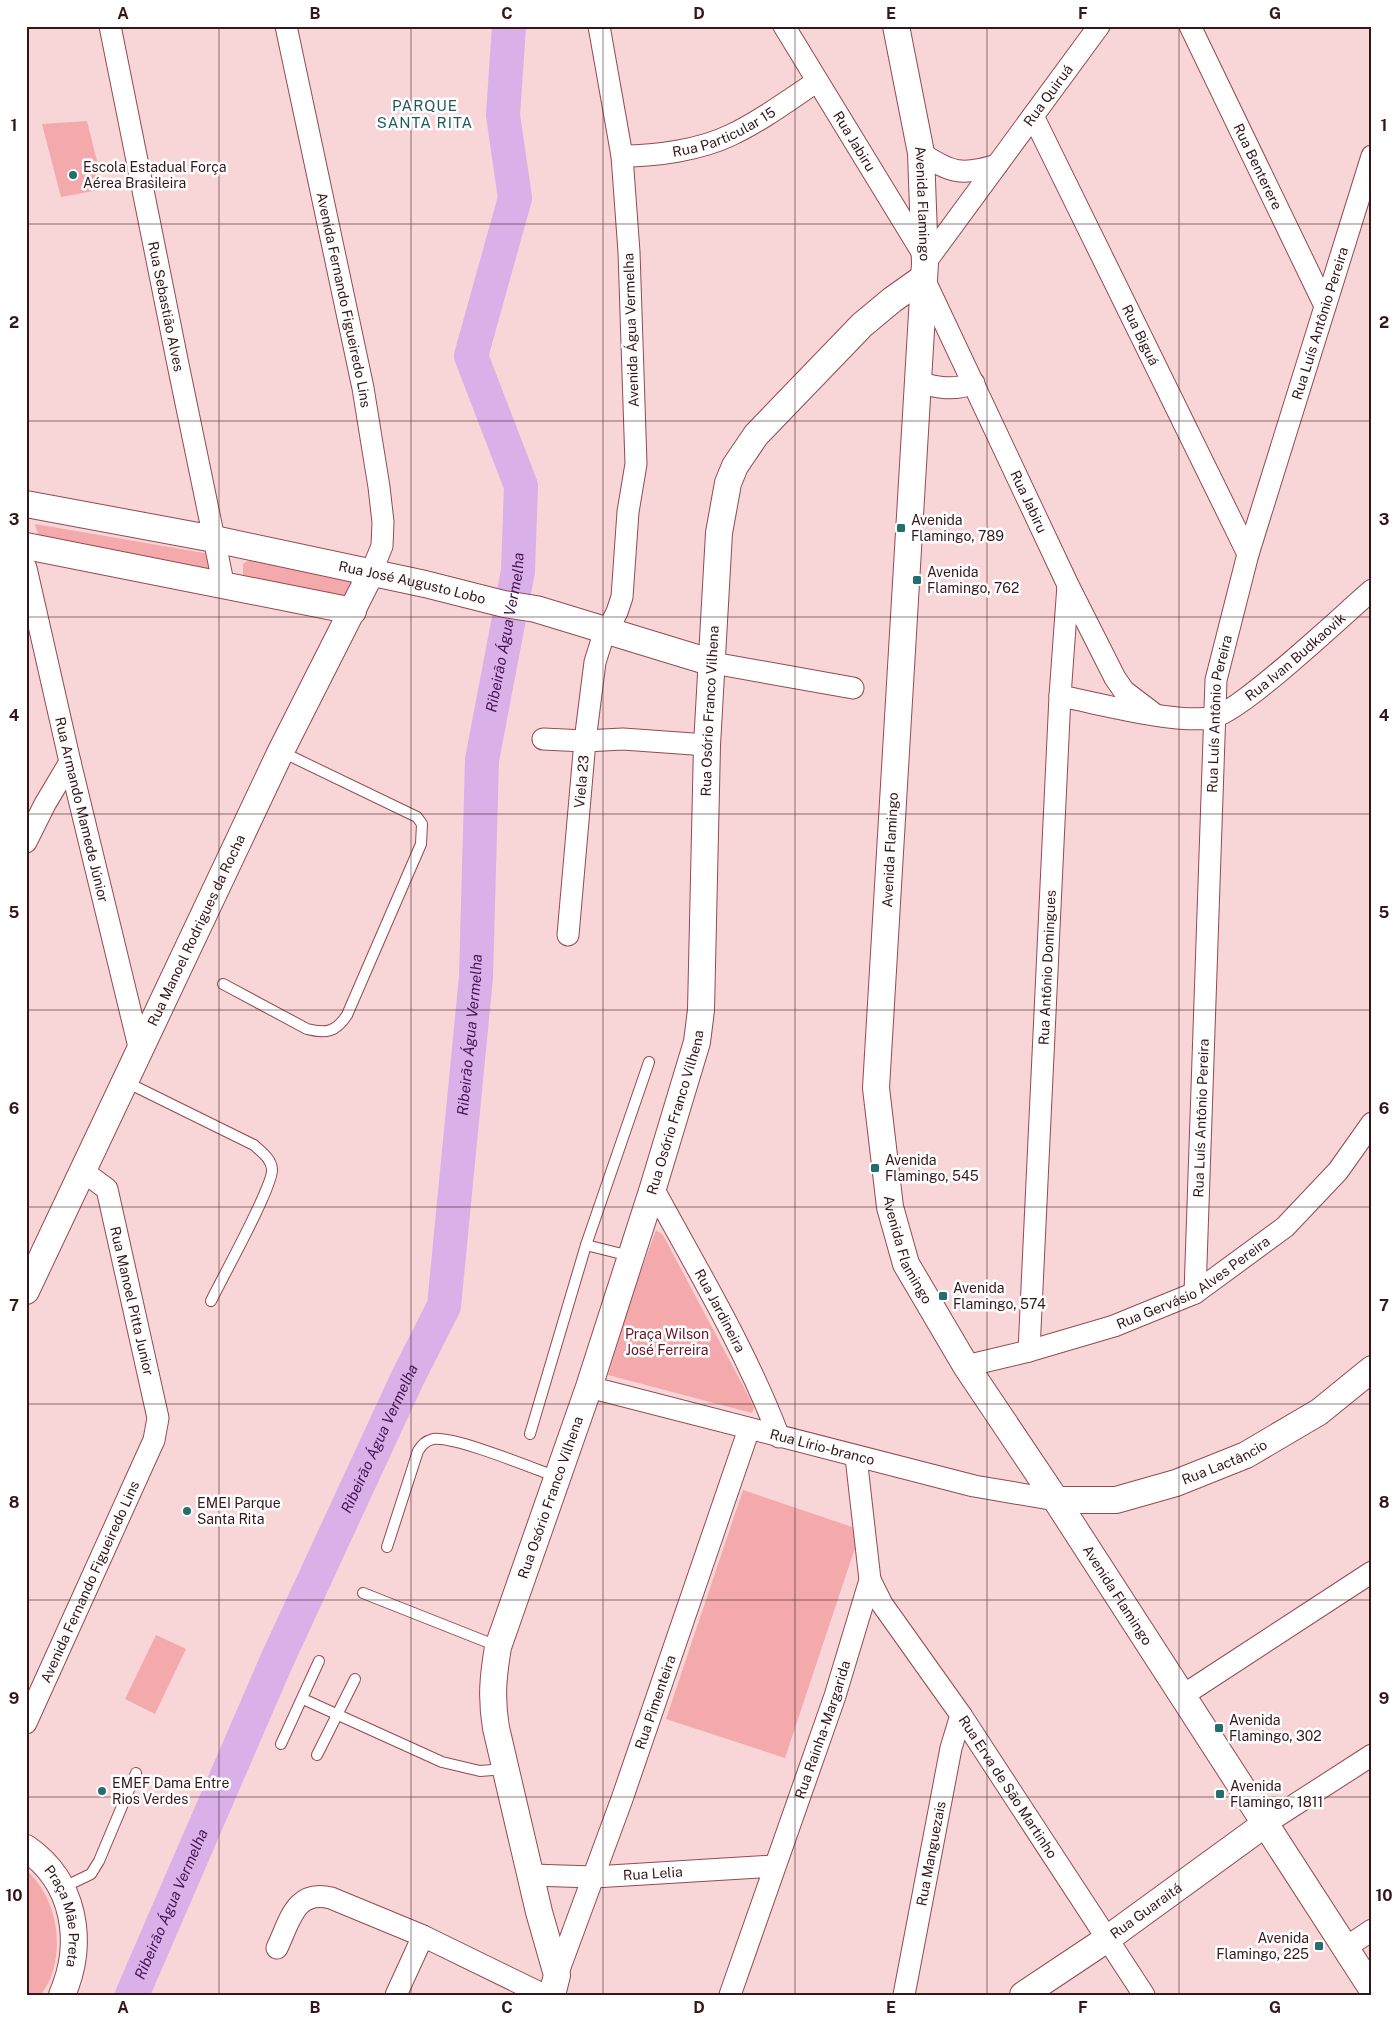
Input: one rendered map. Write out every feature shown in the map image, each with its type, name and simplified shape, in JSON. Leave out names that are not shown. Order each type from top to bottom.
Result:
[{"type":"street","name":"Rua Sebastião Alves","points":[[110,26],[224,587]]},
{"type":"street","name":"Avenida Fernando Figueiredo Lins","points":[[286,26],[363,388],[378,478],[384,522],[382,546],[372,573]]},
{"type":"street","name":"Avenida Água Vermelha","points":[[599,26],[622,156],[630,252],[636,464],[628,512],[622,597],[607,632]]},
{"type":"street","name":"Rua Jabiru","points":[[784,26],[925,266],[974,383],[1068,585],[1115,678],[1124,691],[1153,713]]},
{"type":"street","name":"Avenida Flamingo","points":[[896,26],[921,153],[925,266],[876,1088],[890,1208],[906,1264],[966,1366],[1056,1500],[1372,1989]]},
{"type":"street","name":"Rua Quiruá","points":[[925,266],[1099,26]]},
{"type":"street","name":"Rua Benterere","points":[[1190,26],[1326,306]]},
{"type":"street","name":"Rua Particular 15","points":[[622,156],[641,156],[718,141],[742,130],[816,82]]},
{"type":"street","name":"Rua Biguá","points":[[1033,116],[1248,554]]},
{"type":"street","points":[[921,153],[948,170],[980,171],[997,165]]},
{"type":"street","name":"Rua Luís Antônio Pereira","points":[[1195,1293],[1214,718],[1220,660],[1248,554],[1372,156]]},
{"type":"street","name":"Rua Osório Franco Vilhena","points":[[551,1988],[531,1875],[492,1704],[492,1685],[498,1647],[589,1387],[653,1188],[697,1042],[701,1010],[707,745],[720,532],[728,483],[735,466],[756,435],[862,325],[892,300],[925,266]]},
{"type":"street","points":[[918,382],[934,387],[949,388],[974,383]]},
{"type":"street","name":"Rua José Augusto Lobo","points":[[26,504],[214,539],[426,584],[504,604],[536,609],[713,663],[853,688]]},
{"type":"street","points":[[26,546],[224,587],[353,611]]},
{"type":"street","name":"Rua Armando Mamede Júnior","points":[[26,568],[70,762],[140,1050]]},
{"type":"street","name":"Rua Manoel Rodrigues da Rocha","points":[[26,1291],[84,1172],[281,751],[372,573]]},
{"type":"street","name":"Rua Antônio Domingues","points":[[1030,1351],[1060,696],[1068,585]]},
{"type":"street","name":"Rua Ivan Budkaovik","points":[[1214,718],[1243,702],[1372,590]]},
{"type":"street","name":"Viela 23","points":[[568,935],[585,741],[595,662],[607,632]]},
{"type":"street","name":"Rua Jabiru","points":[[1060,696],[1153,713],[1196,719],[1214,718]]},
{"type":"street","points":[[543,739],[585,741],[623,739],[707,745]]},
{"type":"street","points":[[26,842],[45,804],[70,762]]},
{"type":"street","name":"Rua Gervásio Alves Pereira","points":[[966,1366],[1030,1351],[1114,1326],[1195,1293],[1285,1227],[1338,1171],[1372,1123]]},
{"type":"street","name":"Rua Manoel Pitta Junior","points":[[84,1172],[106,1189],[158,1418],[154,1440]]},
{"type":"street","name":"Rua Jardineira","points":[[653,1188],[768,1408],[779,1437]]},
{"type":"street","name":"Rua Lactâncio","points":[[1056,1500],[1116,1500],[1176,1483],[1246,1455],[1319,1412],[1372,1369]]},
{"type":"street","name":"Rua Lírio-branco","points":[[589,1387],[974,1486],[1056,1500]]},
{"type":"street","name":"Rua Pimenteira","points":[[551,1988],[594,1877],[750,1429]]},
{"type":"street","name":"Avenida Fernando Figueiredo Lins","points":[[26,1723],[154,1440]]},
{"type":"street","name":"Rua Rainha-Margarida","points":[[730,1995],[835,1696],[870,1580],[856,1457]]},
{"type":"street","points":[[1182,1696],[1372,1572]]},
{"type":"street","name":"Rua Erva de São Martinho","points":[[870,1580],[882,1604],[961,1715],[1144,1995]]},
{"type":"street","name":"Rua Manguezais","points":[[904,1995],[951,1748],[961,1715]]},
{"type":"street","points":[[1265,1824],[1372,1755]]},
{"type":"street","name":"Rua Guaraitá","points":[[1023,1995],[1107,1939],[1265,1824]]},
{"type":"street","name":"Praça Mãe Preta","points":[[26,1848],[37,1856],[58,1881],[71,1911],[75,1943],[71,1975],[62,1995]]},
{"type":"street","name":"Rua Lelia","points":[[531,1875],[594,1877],[774,1866]]},
{"type":"street","points":[[277,1948],[298,1906],[306,1898],[318,1895],[331,1898],[551,1988]]},
{"type":"street","points":[[1345,1948],[1372,1930]]},
{"type":"street","points":[[396,1995],[423,1936]]},
{"type":"lane","points":[[223,984],[307,1029],[321,1033],[335,1030],[347,1015],[421,844],[422,824],[417,817],[281,751]]},
{"type":"lane","points":[[530,1434],[586,1245],[649,1062]]},
{"type":"lane","points":[[125,1081],[254,1146],[269,1160],[272,1175],[211,1301]]},
{"type":"lane","points":[[586,1245],[631,1257]]},
{"type":"lane","points":[[387,1547],[418,1451],[423,1443],[430,1440],[455,1441],[558,1477]]},
{"type":"lane","points":[[363,1593],[498,1647]]},
{"type":"lane","points":[[281,1744],[319,1661]]},
{"type":"lane","points":[[317,1755],[355,1679]]},
{"type":"lane","points":[[303,1699],[442,1762],[480,1771],[506,1769]]},
{"type":"lane","points":[[61,1889],[91,1874],[98,1862],[136,1773]]},
{"type":"green space","points":[[87,121],[104,189],[61,197],[42,124]]},
{"type":"green space","points":[[35,524],[210,554],[217,569],[208,576],[40,541]]},
{"type":"green space","points":[[254,557],[352,579],[347,594],[335,600],[248,581],[243,576],[243,564]]},
{"type":"green space","name":"Praça Wilson José Ferreira","points":[[656,1230],[663,1235],[749,1397],[754,1408],[752,1413],[608,1375],[630,1301]]},
{"type":"green space","points":[[743,1490],[861,1530],[785,1758],[666,1719]]},
{"type":"green space","points":[[156,1635],[186,1649],[155,1714],[125,1699]]},
{"type":"green space","points":[[26,1870],[36,1880],[50,1904],[56,1932],[57,1947],[55,1961],[49,1982],[41,1995],[26,1995]]},
{"type":"waterway","name":"Ribeirão Água Vermelha","points":[[132,1995],[277,1660],[408,1377],[444,1306],[476,977],[482,760],[518,571],[521,486],[471,356],[515,198],[503,115],[509,26]]},
{"type":"place","name":"Escola Estadual Força Aérea Brasileira","points":[[73,175]]},
{"type":"place","name":"Avenida Flamingo, 789","points":[[901,528]]},
{"type":"place","name":"Avenida Flamingo, 762","points":[[917,580]]},
{"type":"place","name":"Avenida Flamingo, 545","points":[[875,1168]]},
{"type":"place","name":"Avenida Flamingo, 574","points":[[943,1296]]},
{"type":"place","name":"EMEI Parque Santa Rita","points":[[187,1511]]},
{"type":"place","name":"Avenida Flamingo, 302","points":[[1219,1728]]},
{"type":"place","name":"EMEF Dama Entre Rios Verdes","points":[[102,1791]]},
{"type":"place","name":"Avenida Flamingo, 1811","points":[[1220,1794]]},
{"type":"place","name":"Avenida Flamingo, 225","points":[[1319,1946]]},
{"type":"district","name":"PARQUE SANTA RITA","points":[[425,114]]}]
